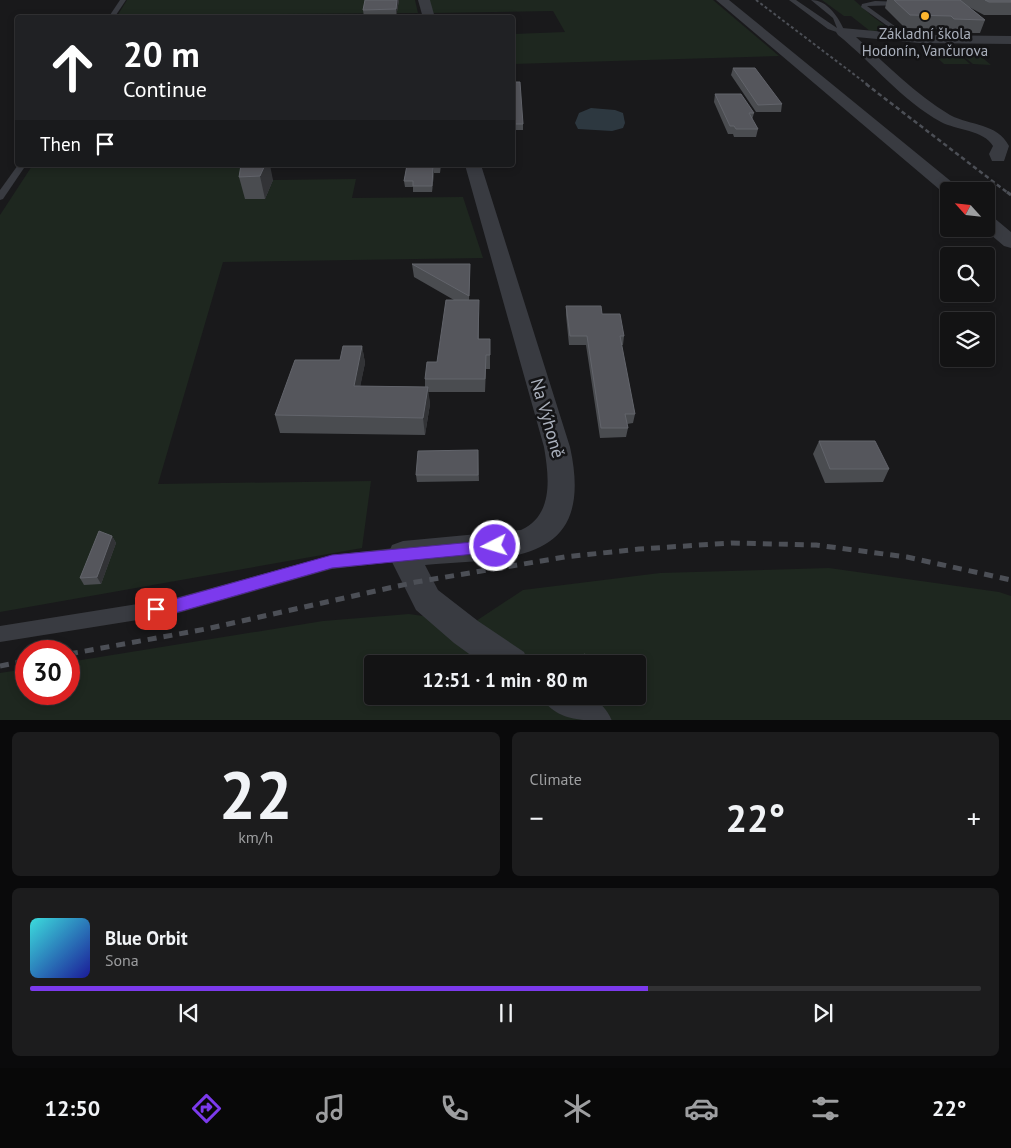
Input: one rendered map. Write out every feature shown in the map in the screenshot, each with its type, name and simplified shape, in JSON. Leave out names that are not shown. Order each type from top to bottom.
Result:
[{"type":"street","points":[[424,0],[428,15]]},
{"type":"street","points":[[722,0],[941,182]]},
{"type":"street","points":[[842,32],[910,38],[1011,40]]},
{"type":"street","points":[[842,32],[896,81],[944,117],[953,123],[984,131],[996,137],[1001,146],[997,154],[998,157]]},
{"type":"street","name":"Na Výhoně","points":[[403,554],[513,544],[535,537],[551,522],[561,502],[563,476],[557,447],[474,167]]},
{"type":"street","points":[[995,229],[1011,242]]},
{"type":"street","points":[[403,554],[427,600],[466,632],[499,655]]},
{"type":"street","points":[[572,705],[594,720]]},
{"type":"lane","points":[[113,15],[123,0]]},
{"type":"lane","points":[[792,0],[830,28],[842,32]]},
{"type":"lane","points":[[814,0],[836,17],[842,32]]},
{"type":"lane","points":[[910,3],[875,2],[864,5],[864,7],[910,38]]},
{"type":"lane","points":[[0,197],[21,167]]},
{"type":"lane","points":[[0,634],[175,606],[332,562],[403,554]]},
{"type":"shaded area","points":[[127,0],[415,0],[418,13],[278,15],[118,15]]},
{"type":"shaded area","points":[[428,0],[713,0],[779,56],[515,64],[515,34],[565,32],[553,11],[432,13]]},
{"type":"shaded area","points":[[822,0],[854,0],[891,30],[870,31],[851,16],[844,16]]},
{"type":"shaded area","points":[[927,48],[952,48],[970,64],[944,64]]},
{"type":"shaded area","points":[[955,49],[972,49],[991,65],[973,64]]},
{"type":"shaded area","points":[[591,108],[615,110],[623,113],[625,123],[623,128],[612,131],[578,129],[575,123],[579,113]]},
{"type":"shaded area","points":[[31,167],[251,167],[245,199],[265,199],[273,180],[356,179],[352,198],[463,197],[483,258],[223,262],[158,484],[371,481],[362,548],[0,612],[0,215]]},
{"type":"shaded area","points":[[829,568],[999,592],[1011,596],[1011,720],[0,720],[0,673],[15,671],[15,705],[80,705],[80,660],[323,621],[409,614],[473,623],[523,590],[660,573]]},
{"type":"building","points":[[365,0],[397,0],[396,9],[363,10]]},
{"type":"building","points":[[894,0],[960,0],[985,20],[954,19],[951,16],[910,15]]},
{"type":"building","points":[[985,0],[1011,0],[1011,2],[989,2]]},
{"type":"building","points":[[733,68],[755,68],[782,104],[758,105]]},
{"type":"building","points":[[515,82],[520,82],[523,124],[515,124]]},
{"type":"building","points":[[715,94],[741,94],[754,113],[749,113],[758,129],[736,129],[734,126],[730,126]]},
{"type":"building","points":[[241,167],[264,167],[260,176],[239,177]]},
{"type":"building","points":[[407,167],[433,167],[432,186],[413,186],[413,181],[404,181]]},
{"type":"building","points":[[412,264],[470,264],[469,296]]},
{"type":"building","points":[[446,300],[479,300],[478,339],[490,339],[490,355],[486,355],[485,379],[425,379],[427,362],[437,362]]},
{"type":"building","points":[[566,306],[601,306],[602,314],[620,314],[624,336],[620,336],[635,414],[625,414],[628,428],[601,428],[587,336],[570,336]]},
{"type":"building","points":[[343,346],[362,346],[354,386],[428,387],[423,418],[275,415],[295,360],[340,360]]},
{"type":"building","points":[[819,441],[875,441],[889,469],[830,469]]},
{"type":"building","points":[[478,450],[478,475],[416,475],[418,451]]},
{"type":"building","points":[[99,531],[112,536],[97,577],[80,578]]},
{"type":"railway","points":[[756,0],[868,85]]},
{"type":"railway","points":[[866,84],[1008,193]]},
{"type":"railway","points":[[1007,192],[1011,195]]},
{"type":"railway","points":[[80,652],[206,629],[416,582],[565,557],[639,549],[731,543],[816,545],[907,557],[1011,580]]},
{"type":"railway","points":[[0,666],[15,663]]},
{"type":"place","name":"Základní škola Hodonín, Vančurova","points":[[925,16]]},
{"type":"route","points":[[156,609],[175,606],[332,562],[495,546]]}]
